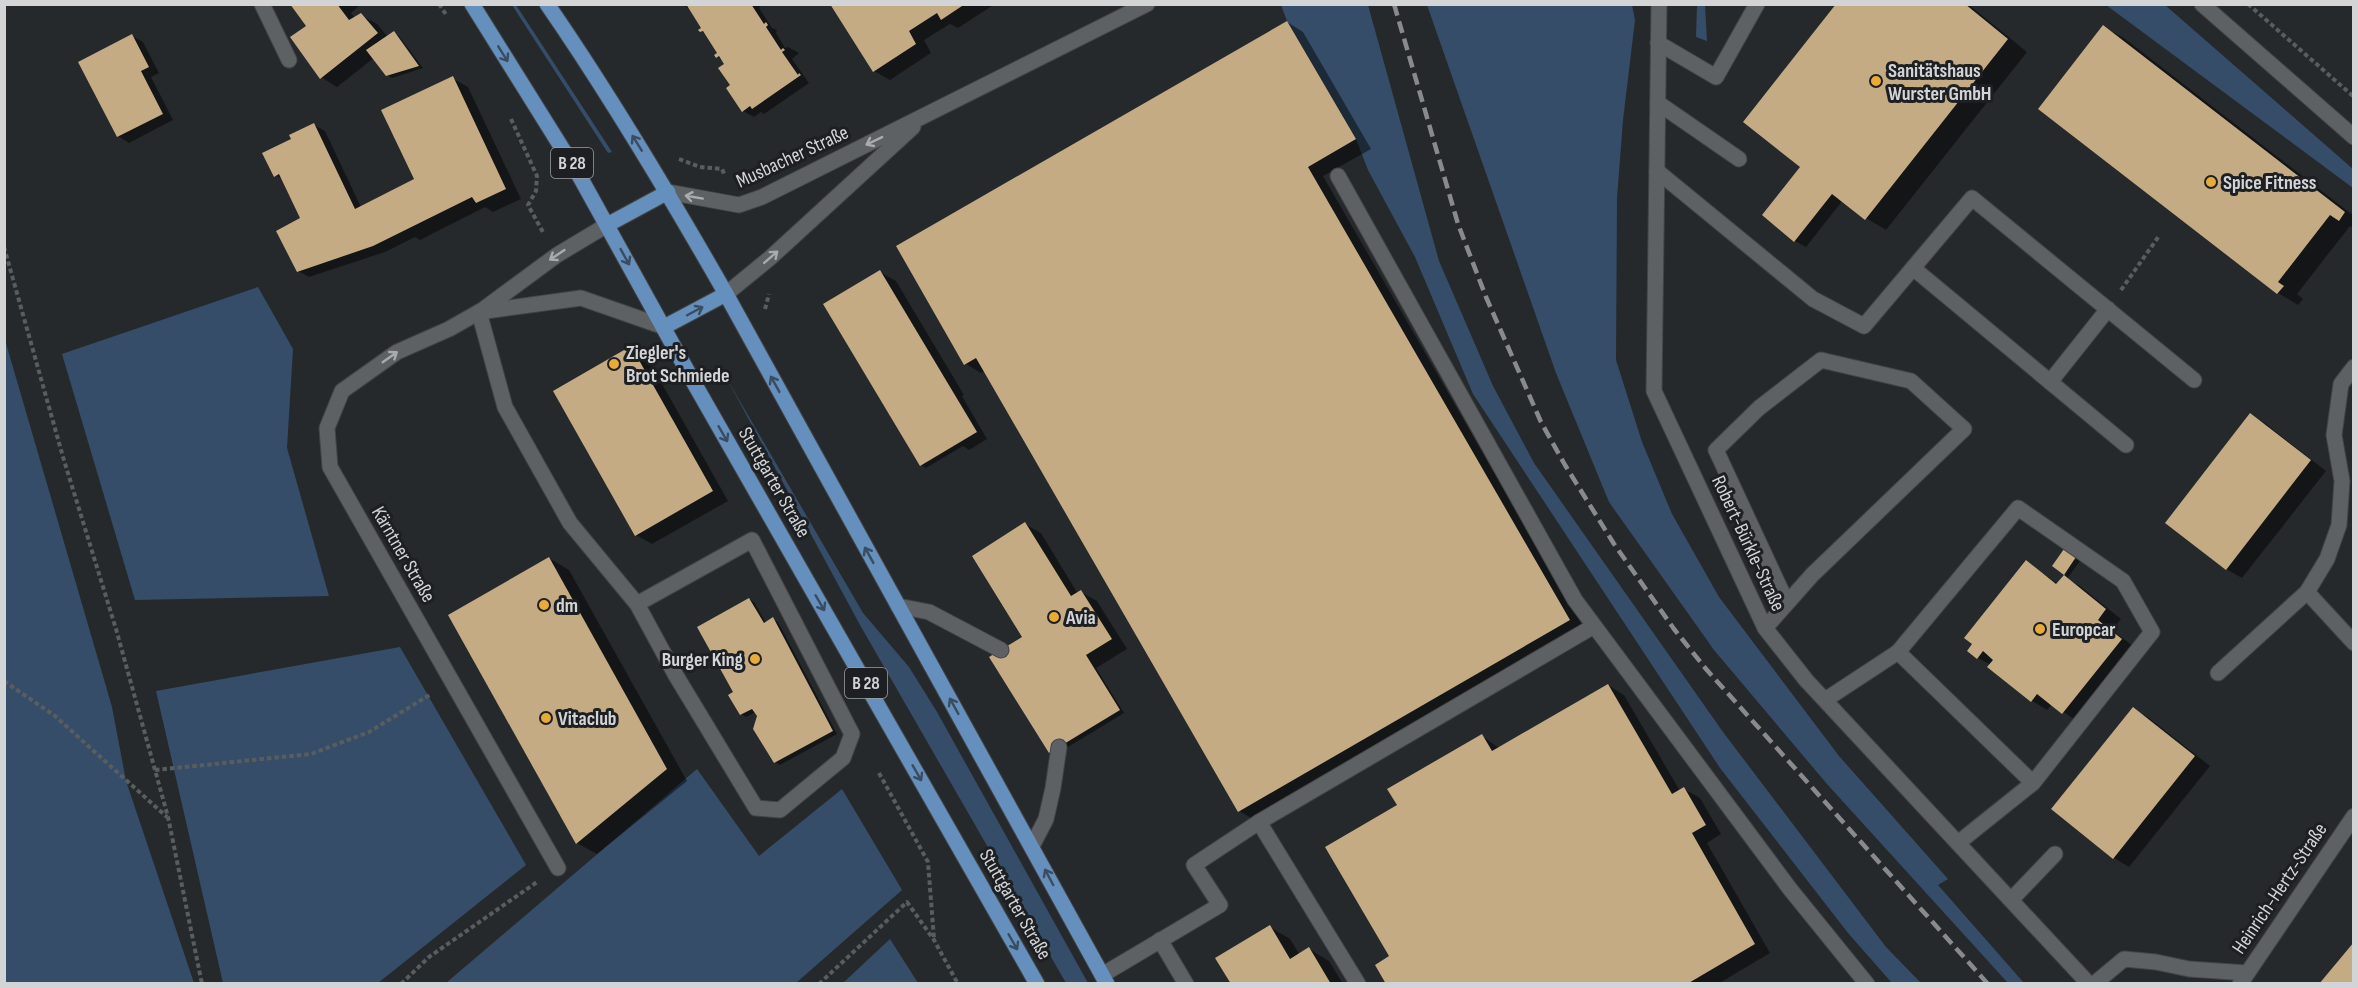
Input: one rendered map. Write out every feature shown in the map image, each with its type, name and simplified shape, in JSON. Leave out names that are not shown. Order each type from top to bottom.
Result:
[{"type":"main road","name":"Stuttgarter Straße","points":[[472,4],[580,177],[1037,984]]},
{"type":"main road","name":"Stuttgarter Straße","points":[[547,4],[668,192],[1104,979]]},
{"type":"main road","points":[[607,225],[668,192]]},
{"type":"main road","points":[[664,327],[726,294]]},
{"type":"street","points":[[262,4],[290,60]]},
{"type":"street","name":"Musbacher Straße","points":[[668,192],[739,205],[762,197],[1147,4]]},
{"type":"street","name":"Robert-Bürkle-Straße","points":[[1659,4],[1654,391],[1766,628],[1825,700],[2089,984]]},
{"type":"street","points":[[1659,43],[1716,77],[1757,4]]},
{"type":"street","points":[[2202,4],[2354,138]]},
{"type":"street","points":[[1658,103],[1739,159]]},
{"type":"street","name":"Musbacher Straße","points":[[726,294],[770,258],[927,115]]},
{"type":"street","points":[[1657,171],[1813,299],[1864,326],[1972,198],[2194,380]]},
{"type":"street","points":[[1338,176],[1575,600],[1790,889],[1867,984]]},
{"type":"street","name":"Kärntner Straße","points":[[558,868],[330,467],[327,428],[342,391],[397,352],[449,329],[479,312],[557,255],[607,225]]},
{"type":"street","points":[[1913,268],[2126,445]]},
{"type":"street","name":"Kärntner Straße","points":[[479,312],[581,298],[664,327]]},
{"type":"street","points":[[2050,382],[2108,309]]},
{"type":"street","points":[[479,312],[505,407],[570,523],[637,604],[675,674],[756,808],[780,810],[843,758],[852,734],[752,540],[637,604]]},
{"type":"street","points":[[1766,628],[1812,574],[1964,429],[1911,381],[1821,360],[1760,408],[1716,450],[1786,603]]},
{"type":"street","points":[[2218,673],[2307,592],[2327,559],[2339,525],[2342,481],[2334,435],[2341,384],[2354,367]]},
{"type":"street","points":[[1825,700],[1898,652],[2018,508],[2123,580],[2152,632],[2033,783],[1958,843]]},
{"type":"street","points":[[2307,592],[2354,643]]},
{"type":"street","points":[[898,606],[929,612],[1001,650]]},
{"type":"street","points":[[1104,979],[1160,940],[1220,904],[1194,865],[1259,822],[1594,626]]},
{"type":"street","points":[[1898,652],[2033,783]]},
{"type":"street","points":[[1032,846],[1046,819],[1059,747]]},
{"type":"street","name":"Heinrich-Hertz-Straße","points":[[2244,978],[2354,816]]},
{"type":"street","points":[[1259,822],[1358,984]]},
{"type":"street","points":[[2011,900],[2055,854]]},
{"type":"street","points":[[1160,940],[1185,984]]},
{"type":"street","points":[[2094,984],[2124,959],[2156,962],[2244,978]]},
{"type":"path","points":[[439,4],[452,22]]},
{"type":"path","points":[[2248,4],[2354,97]]},
{"type":"path","points":[[509,116],[537,176],[536,191],[528,205],[557,255]]},
{"type":"path","points":[[675,155],[682,161],[700,167],[722,169],[739,205]]},
{"type":"path","points":[[2108,309],[2159,236]]},
{"type":"path","points":[[4,247],[116,629],[168,817],[202,984]]},
{"type":"path","points":[[765,313],[766,301],[779,273],[770,258]]},
{"type":"path","points":[[4,681],[55,716],[168,817]]},
{"type":"path","points":[[155,770],[311,754],[369,732],[452,681]]},
{"type":"path","points":[[879,774],[928,862],[934,940]]},
{"type":"path","points":[[401,984],[429,957],[558,868]]},
{"type":"path","points":[[819,984],[907,902],[934,940],[958,984]]},
{"type":"shaded area","points":[[512,5],[516,5],[612,152],[608,153]]},
{"type":"shaded area","points":[[1281,5],[1368,5],[1439,261],[1493,386],[1534,463],[1723,732],[1886,947],[1921,983],[1892,983],[1848,933],[1720,768],[1473,394],[1415,257],[1368,170],[1356,139],[1287,21]]},
{"type":"shaded area","points":[[1427,5],[1632,5],[1635,20],[1623,120],[1617,198],[1616,360],[1642,442],[1672,514],[1719,597],[1839,756],[1948,879],[1938,885],[2024,983],[2008,983],[1827,784],[1714,650],[1609,502],[1556,373]]},
{"type":"shaded area","points":[[1697,5],[1705,5],[1707,41],[1696,37]]},
{"type":"shaded area","points":[[2106,5],[2165,5],[2353,169],[2353,188]]},
{"type":"shaded area","points":[[258,287],[293,349],[287,448],[329,596],[135,600],[62,354]]},
{"type":"shaded area","points":[[5,340],[112,707],[126,781],[194,983],[5,983]]},
{"type":"shaded area","points":[[727,379],[863,613],[909,667],[937,712],[1088,983],[1066,983],[860,625]]},
{"type":"shaded area","points":[[400,647],[526,865],[378,983],[223,983],[156,691]]},
{"type":"shaded area","points":[[697,769],[759,856],[842,789],[902,890],[796,983],[446,983]]},
{"type":"shaded area","points":[[890,939],[918,983],[843,983]]},
{"type":"building","points":[[290,4],[337,4],[349,20],[361,13],[378,33],[320,79],[290,37],[306,26]]},
{"type":"building","points":[[686,4],[751,4],[764,24],[766,22],[768,25],[766,27],[781,50],[783,48],[785,50],[782,52],[798,75],[799,73],[801,75],[752,109],[750,106],[742,112],[726,88],[730,85],[718,68],[724,64],[719,56],[716,58],[714,55],[717,53],[703,31],[698,30],[701,28]]},
{"type":"building","points":[[830,4],[965,4],[941,20],[937,13],[909,31],[916,44],[873,72]]},
{"type":"building","name":"Sanitätshaus Wurster GmbH","points":[[1836,4],[1965,4],[2008,39],[1865,220],[1832,194],[1794,242],[1762,215],[1800,167],[1743,122]]},
{"type":"building","points":[[1287,21],[1356,139],[1308,167],[1570,620],[1238,812],[976,358],[964,365],[896,246]]},
{"type":"building","points":[[2103,25],[2345,212],[2339,221],[2330,215],[2278,282],[2284,286],[2277,294],[2038,109]]},
{"type":"building","points":[[394,31],[419,66],[386,76],[366,50]]},
{"type":"building","points":[[132,34],[149,67],[141,71],[163,114],[117,137],[78,62]]},
{"type":"building","points":[[453,76],[506,189],[476,203],[472,197],[373,246],[297,272],[276,231],[300,218],[279,174],[274,177],[262,153],[291,139],[289,135],[314,123],[355,209],[414,179],[381,110]]},
{"type":"building","points":[[880,270],[977,432],[920,466],[823,304]]},
{"type":"building","points":[[631,346],[713,491],[635,536],[553,391]]},
{"type":"building","points":[[2250,413],[2311,460],[2226,570],[2165,523]]},
{"type":"building","points":[[1025,522],[1071,596],[1081,590],[1112,639],[1086,655],[1120,710],[1049,753],[989,657],[1022,637],[972,556]]},
{"type":"building","points":[[2064,549],[2076,557],[2064,575],[2052,566]]},
{"type":"building","points":[[549,557],[667,769],[576,844],[448,615]]},
{"type":"building","name":"Europcar","points":[[2026,560],[2056,584],[2064,575],[2106,609],[2098,620],[2122,639],[2062,714],[2037,694],[2031,702],[1987,667],[1993,660],[1983,651],[1977,659],[1967,651],[1972,644],[1964,638]]},
{"type":"building","name":"Burger King","points":[[749,598],[764,623],[773,617],[833,731],[774,763],[753,729],[757,716],[752,709],[740,715],[728,695],[733,692],[697,627]]},
{"type":"building","points":[[1608,684],[1672,794],[1684,787],[1706,825],[1692,833],[1755,944],[1687,984],[1386,984],[1375,965],[1389,956],[1325,847],[1397,805],[1387,789],[1482,734],[1492,751]]},
{"type":"building","points":[[2133,707],[2195,756],[2113,859],[2051,809]]},
{"type":"building","points":[[1270,925],[1290,959],[1309,947],[1331,984],[1231,984],[1215,958]]},
{"type":"building","points":[[2354,942],[2354,984],[2319,984]]},
{"type":"railway","points":[[1394,4],[1458,224],[1486,297],[1541,422],[1565,465],[1614,544],[1674,629],[1706,669],[1988,984]]},
{"type":"place","name":"Sanitätshaus Wurster GmbH","points":[[1876,81]]},
{"type":"place","name":"Spice Fitness","points":[[2211,182]]},
{"type":"place","name":"Ziegler's Brot Schmiede","points":[[614,364]]},
{"type":"place","name":"dm","points":[[544,605]]},
{"type":"place","name":"Avia","points":[[1054,617]]},
{"type":"place","name":"Europcar","points":[[2040,629]]},
{"type":"place","name":"Burger King","points":[[755,659]]},
{"type":"place","name":"Vitaclub","points":[[546,718]]}]
